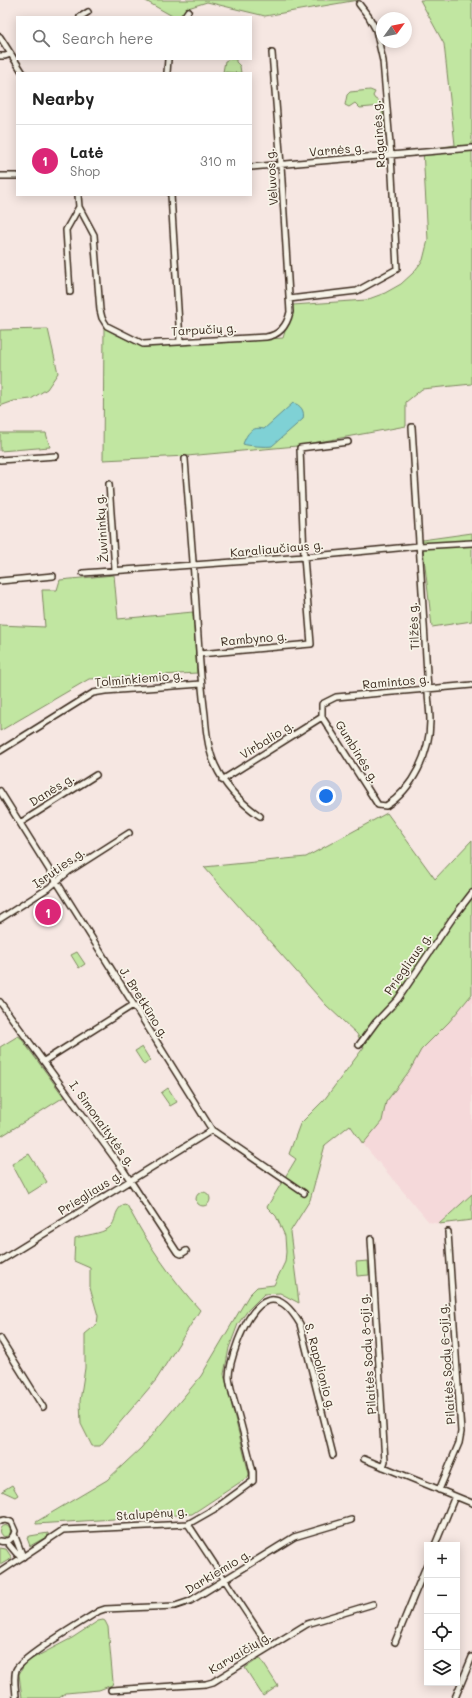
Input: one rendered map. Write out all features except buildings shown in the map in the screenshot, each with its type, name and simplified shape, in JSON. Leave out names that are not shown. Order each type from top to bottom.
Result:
[{"type":"street","name":"Ragainės g.","points":[[289,300],[357,291],[396,268],[391,156],[383,61],[380,41],[376,30],[369,17],[359,4]]},
{"type":"street","points":[[185,16],[188,11]]},
{"type":"street","points":[[82,16],[88,12]]},
{"type":"street","points":[[0,36],[14,56]]},
{"type":"street","name":"Vėluvos g.","points":[[272,53],[282,165],[289,300]]},
{"type":"street","points":[[0,56],[14,56]]},
{"type":"street","points":[[16,60],[22,72]]},
{"type":"street","points":[[167,72],[168,60]]},
{"type":"street","name":"Varnės g.","points":[[252,167],[472,148]]},
{"type":"street","points":[[0,176],[16,176]]},
{"type":"street","points":[[70,292],[66,230],[79,207],[78,196]]},
{"type":"street","points":[[171,196],[180,341]]},
{"type":"street","name":"Tarpučių g.","points":[[79,207],[94,235],[100,310],[102,318],[108,326],[143,344],[272,336],[280,332],[288,320],[290,312],[289,300]]},
{"type":"street","name":"Tilžės g.","points":[[382,807],[395,800],[411,782],[427,744],[430,721],[412,427]]},
{"type":"street","points":[[304,557],[300,448],[348,442]]},
{"type":"street","points":[[0,460],[56,456]]},
{"type":"street","points":[[185,459],[201,684],[206,728],[211,754],[222,780],[240,801],[260,816]]},
{"type":"street","name":"Žuvininkų g.","points":[[109,484],[115,570]]},
{"type":"street","name":"Karaliaučiaus g.","points":[[84,573],[472,543]]},
{"type":"street","name":"Rambyno g.","points":[[199,654],[311,644],[304,557]]},
{"type":"street","points":[[0,581],[53,576]]},
{"type":"street","name":"Tolminkiemio g.","points":[[0,750],[93,693],[201,684]]},
{"type":"street","name":"Ramintos g.","points":[[322,704],[336,697],[472,685]]},
{"type":"street","name":"Gumbinės g.","points":[[322,704],[322,717],[378,805],[382,807]]},
{"type":"street","name":"Virbalio g.","points":[[222,780],[322,717]]},
{"type":"street","name":"Danės g.","points":[[20,823],[96,775]]},
{"type":"street","name":"J. Bretkūno g.","points":[[0,792],[212,1130],[304,1192]]},
{"type":"street","name":"Įsruties g.","points":[[0,919],[46,890],[68,872],[129,833]]},
{"type":"street","name":"Priegliaus g.","points":[[359,1045],[376,1022],[398,998],[452,919],[472,893]]},
{"type":"street","name":"I. Simonaitytės g.","points":[[0,1002],[130,1180],[177,1252],[181,1254],[186,1251]]},
{"type":"street","points":[[44,1061],[133,1005]]},
{"type":"street","name":"Priegliaus g.","points":[[0,1261],[212,1130]]},
{"type":"street","name":"Pilaitės Sodų 6-oji g.","points":[[439,1490],[459,1443],[461,1432],[448,1232]]},
{"type":"street","name":"Pilaitės Sodų 8-oji g.","points":[[371,1239],[384,1453],[383,1467]]},
{"type":"street","name":"S. Rapolionio g.","points":[[268,1301],[274,1301],[286,1306],[300,1324],[333,1455]]},
{"type":"street","name":"Stalupėnų g.","points":[[0,1572],[59,1532],[68,1529],[188,1524],[216,1508],[253,1481],[253,1472],[229,1377],[243,1328],[255,1308],[268,1301]]},
{"type":"street","points":[[0,1338],[43,1406]]},
{"type":"street","points":[[364,1459],[472,1503]]},
{"type":"street","points":[[436,1542],[455,1496]]},
{"type":"street","points":[[0,1516],[8,1521],[14,1528],[14,1534],[23,1557]]},
{"type":"street","name":"Darkiemio g.","points":[[16,1698],[15,1674],[18,1665],[29,1656],[99,1611],[106,1609],[175,1606],[190,1601],[294,1537],[351,1520]]},
{"type":"street","points":[[0,1521],[8,1521]]},
{"type":"street","points":[[188,1524],[269,1647]]},
{"type":"street","points":[[2,1541],[11,1539],[14,1534]]},
{"type":"street","points":[[2,1541],[17,1554],[23,1557]]},
{"type":"street","points":[[394,1642],[424,1571]]},
{"type":"street","name":"Karvaičių g.","points":[[111,1690],[206,1684],[213,1682],[307,1624],[373,1604]]},
{"type":"street","points":[[455,1698],[472,1657]]},
{"type":"shaded area","points":[[472,994],[472,1194],[439,1224],[429,1222],[363,1144],[382,1121],[386,1102],[410,1070],[421,1050],[449,1022]]},
{"type":"green space","points":[[144,0],[358,0],[265,16],[207,2],[188,8],[182,16],[172,16]]},
{"type":"green space","points":[[420,0],[472,0],[472,384],[422,389],[406,402],[406,426],[297,446],[187,456],[103,460],[104,327],[115,334],[143,347],[283,338],[293,305],[366,300],[385,293],[401,284],[413,273],[423,260],[428,240],[423,150],[455,145],[444,44]]},
{"type":"green space","points":[[236,60],[240,66],[241,72],[223,72],[225,61]]},
{"type":"green space","points":[[370,90],[375,92],[373,96],[375,99],[385,104],[388,137],[385,135],[381,106],[360,108],[355,103],[349,107],[345,105],[347,95],[350,92]]},
{"type":"green space","points":[[48,329],[58,373],[47,389],[31,399],[14,401],[0,406],[0,330]]},
{"type":"green space","points":[[0,433],[46,433],[50,447],[0,451]]},
{"type":"green space","points":[[472,533],[472,621],[432,627],[422,540]]},
{"type":"green space","points":[[114,575],[118,619],[193,612],[197,673],[89,679],[0,731],[0,625],[45,627],[42,590],[57,590],[60,580]]},
{"type":"green space","points":[[387,813],[435,879],[472,840],[472,994],[449,1022],[421,1050],[410,1070],[386,1102],[382,1121],[363,1144],[350,1125],[325,1145],[310,1200],[290,1232],[299,1303],[280,1293],[264,1294],[248,1310],[238,1324],[229,1348],[224,1374],[249,1474],[248,1477],[192,1514],[36,1524],[36,1522],[107,1480],[141,1448],[201,1376],[249,1295],[257,1287],[274,1285],[285,1262],[285,1236],[276,1216],[267,1207],[296,1159],[289,1154],[300,1124],[324,1100],[364,1047],[357,1034],[326,1005],[204,867],[306,857]]},
{"type":"green space","points":[[77,952],[85,964],[79,968],[71,955]]},
{"type":"green space","points":[[18,1036],[64,1097],[0,1137],[0,1047]]},
{"type":"green space","points":[[142,1047],[150,1060],[144,1065],[135,1051]]},
{"type":"green space","points":[[168,1088],[177,1102],[170,1106],[161,1093]]},
{"type":"green space","points":[[29,1154],[47,1182],[28,1194],[12,1164]]},
{"type":"green space","points":[[200,1192],[206,1192],[210,1196],[210,1202],[206,1206],[200,1206],[196,1202],[196,1196]]},
{"type":"green space","points":[[472,1194],[472,1220],[439,1224]]},
{"type":"green space","points":[[124,1204],[127,1205],[169,1273],[200,1310],[156,1380],[100,1446],[92,1446],[81,1424],[80,1401],[85,1368],[85,1334],[97,1324],[98,1316],[90,1288],[90,1268],[74,1261],[75,1238],[97,1233],[109,1228],[112,1225],[116,1213]]},
{"type":"green space","points":[[368,1261],[369,1275],[357,1276],[356,1262]]},
{"type":"green space","points":[[12,1485],[18,1495],[15,1497],[2,1491]]},
{"type":"green space","points":[[3,1526],[7,1526],[9,1527],[9,1535],[3,1536],[0,1533],[0,1529]]},
{"type":"green space","points":[[48,1533],[48,1536],[30,1546],[27,1538],[30,1536]]},
{"type":"green space","points":[[0,1548],[6,1549],[12,1558],[0,1565]]},
{"type":"green space","points":[[103,1620],[108,1627],[113,1682],[112,1685],[99,1690],[66,1693],[59,1698],[22,1698],[19,1674],[26,1662],[72,1638],[98,1621]]},
{"type":"green space","points":[[260,1658],[278,1686],[263,1696],[245,1668]]},
{"type":"water","points":[[293,403],[302,409],[303,419],[272,446],[243,444],[250,431],[260,428],[264,429]]},
{"type":"place","name":"Latė","points":[[48,912]]}]
